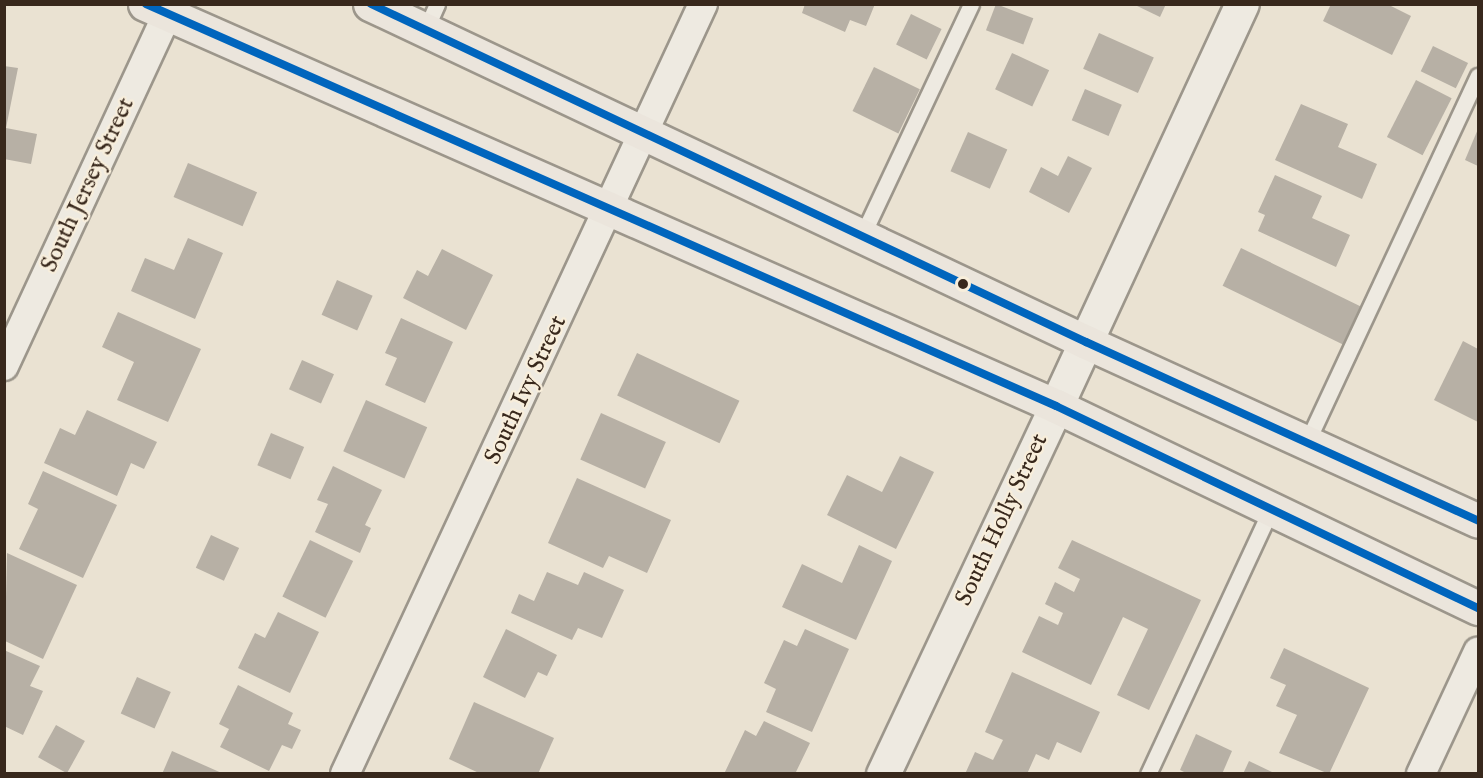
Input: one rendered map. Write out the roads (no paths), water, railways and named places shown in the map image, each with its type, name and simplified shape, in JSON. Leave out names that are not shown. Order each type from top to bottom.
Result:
[{"type":"main road","points":[[370,4],[431,17],[645,136],[1086,342],[1479,521]]},
{"type":"main road","name":"South Holly Street","points":[[883,774],[1242,4]]},
{"type":"main road","points":[[162,8],[1056,406],[1272,507],[1479,608]]},
{"type":"street","name":"South Ivy Street","points":[[345,774],[645,136],[703,4]]},
{"type":"street","name":"South Jersey Street","points":[[4,366],[162,8]]},
{"type":"street","points":[[1421,774],[1479,652]]},
{"type":"lane","points":[[862,236],[971,4]]},
{"type":"lane","points":[[1307,442],[1479,76]]},
{"type":"lane","points":[[1148,774],[1272,507]]}]
